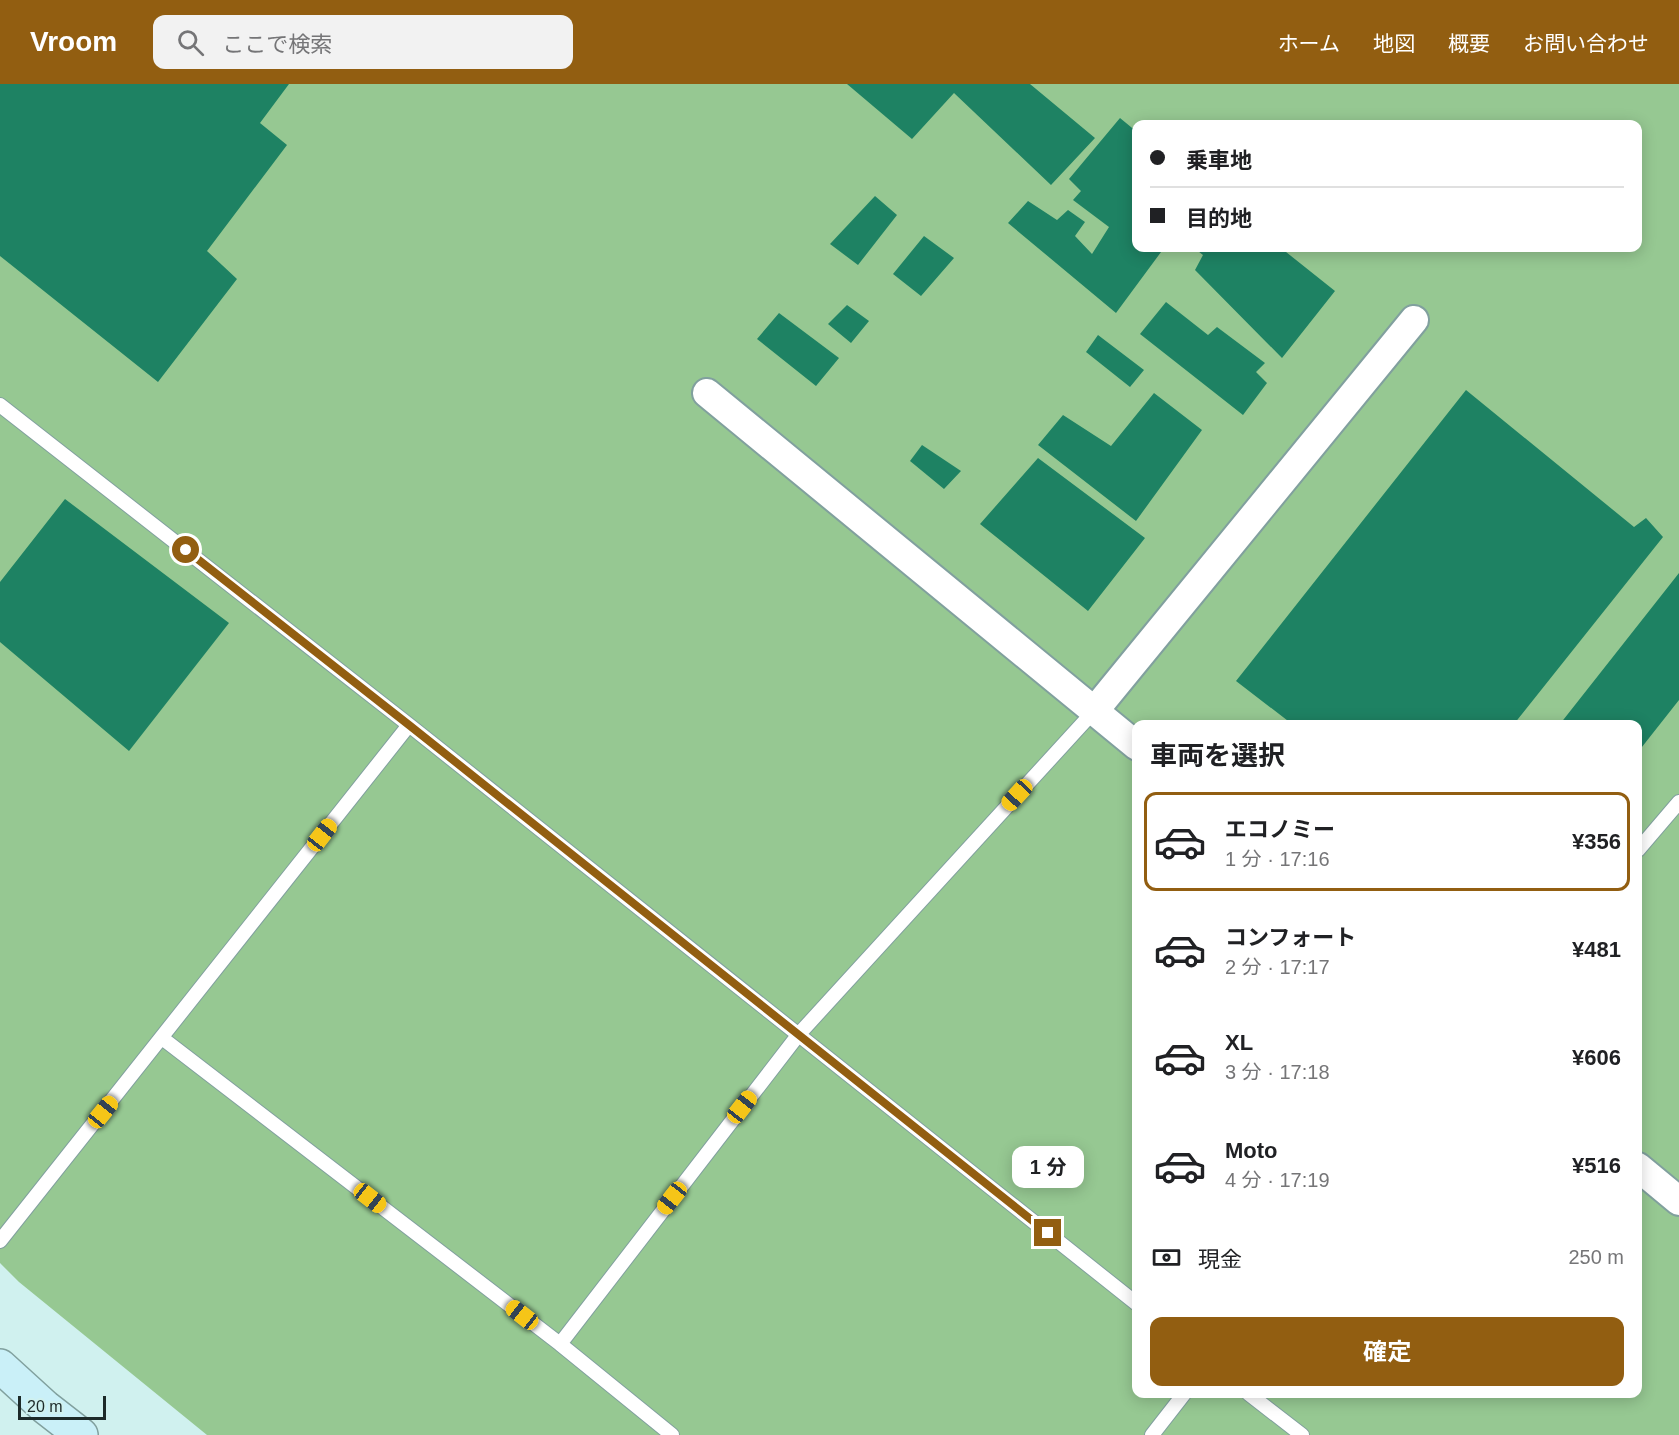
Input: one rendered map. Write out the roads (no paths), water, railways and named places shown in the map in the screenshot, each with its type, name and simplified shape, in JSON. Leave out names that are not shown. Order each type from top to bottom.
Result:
[{"type":"street","points":[[1095,710],[1414,320]]},
{"type":"street","points":[[707,393],[1132,742]]},
{"type":"street","points":[[1642,1170],[1679,1201]]},
{"type":"street","points":[[0,1366],[45,1407],[81,1435]]},
{"type":"lane","points":[[0,405],[409,725],[1132,1300]]},
{"type":"lane","points":[[560,1344],[798,1034],[1095,710]]},
{"type":"lane","points":[[0,1241],[409,725]]},
{"type":"lane","points":[[1642,845],[1679,802]]},
{"type":"lane","points":[[162,1038],[560,1344],[672,1435]]},
{"type":"lane","points":[[1152,1435],[1181,1398]]},
{"type":"lane","points":[[1254,1398],[1302,1435]]}]
